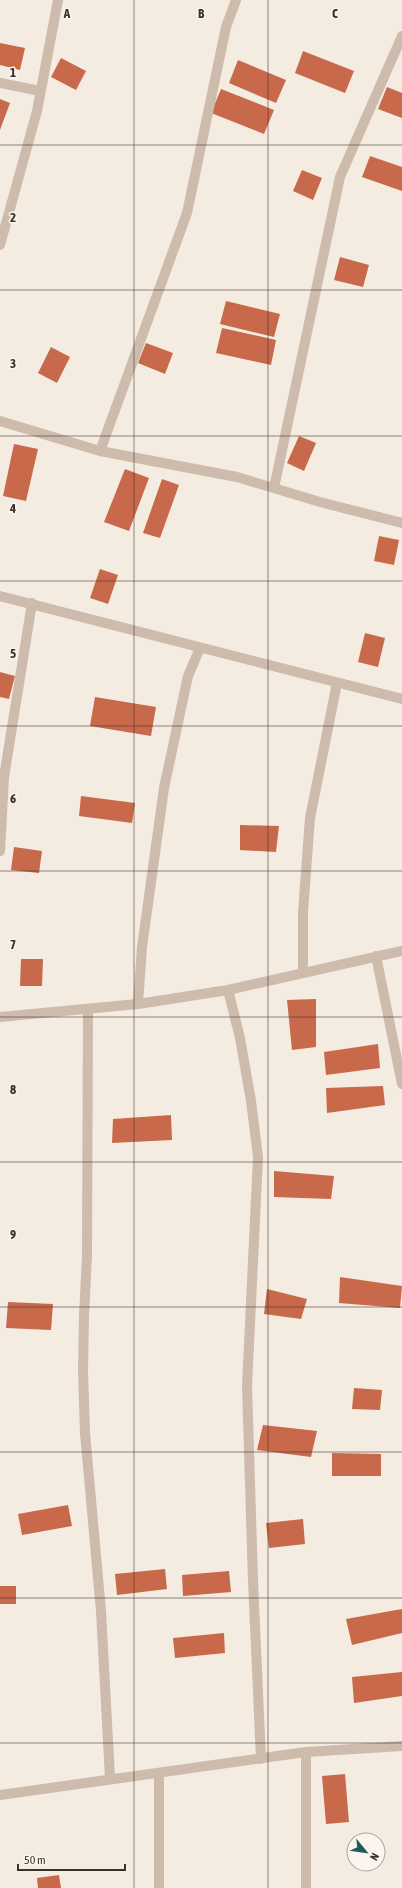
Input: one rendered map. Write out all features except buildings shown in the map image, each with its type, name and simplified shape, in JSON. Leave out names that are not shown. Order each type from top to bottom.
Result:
[{"type":"street","points":[[0,246],[25,160],[58,0]]},
{"type":"street","points":[[100,451],[187,213],[226,27],[236,0]]},
{"type":"street","points":[[274,488],[340,177],[402,36]]},
{"type":"street","points":[[0,83],[40,91]]},
{"type":"street","points":[[0,421],[100,451],[237,477],[320,502],[402,523]]},
{"type":"street","points":[[0,596],[32,603],[337,683],[402,698]]},
{"type":"street","points":[[0,851],[4,777],[32,603]]},
{"type":"street","points":[[138,1004],[142,947],[164,788],[188,676],[200,648]]},
{"type":"street","points":[[304,973],[303,912],[310,818],[337,683]]},
{"type":"street","points":[[0,1017],[88,1010],[228,990],[402,951]]},
{"type":"street","points":[[376,956],[402,1084]]},
{"type":"street","points":[[228,990],[240,1038],[250,1093],[258,1157],[247,1386],[260,1759]]},
{"type":"street","points":[[88,1010],[87,1256],[83,1363],[85,1433],[101,1610],[110,1778]]},
{"type":"street","points":[[0,1795],[110,1778],[159,1773],[306,1752],[402,1746]]},
{"type":"street","points":[[306,1752],[306,1888]]},
{"type":"street","points":[[159,1773],[159,1888]]}]
